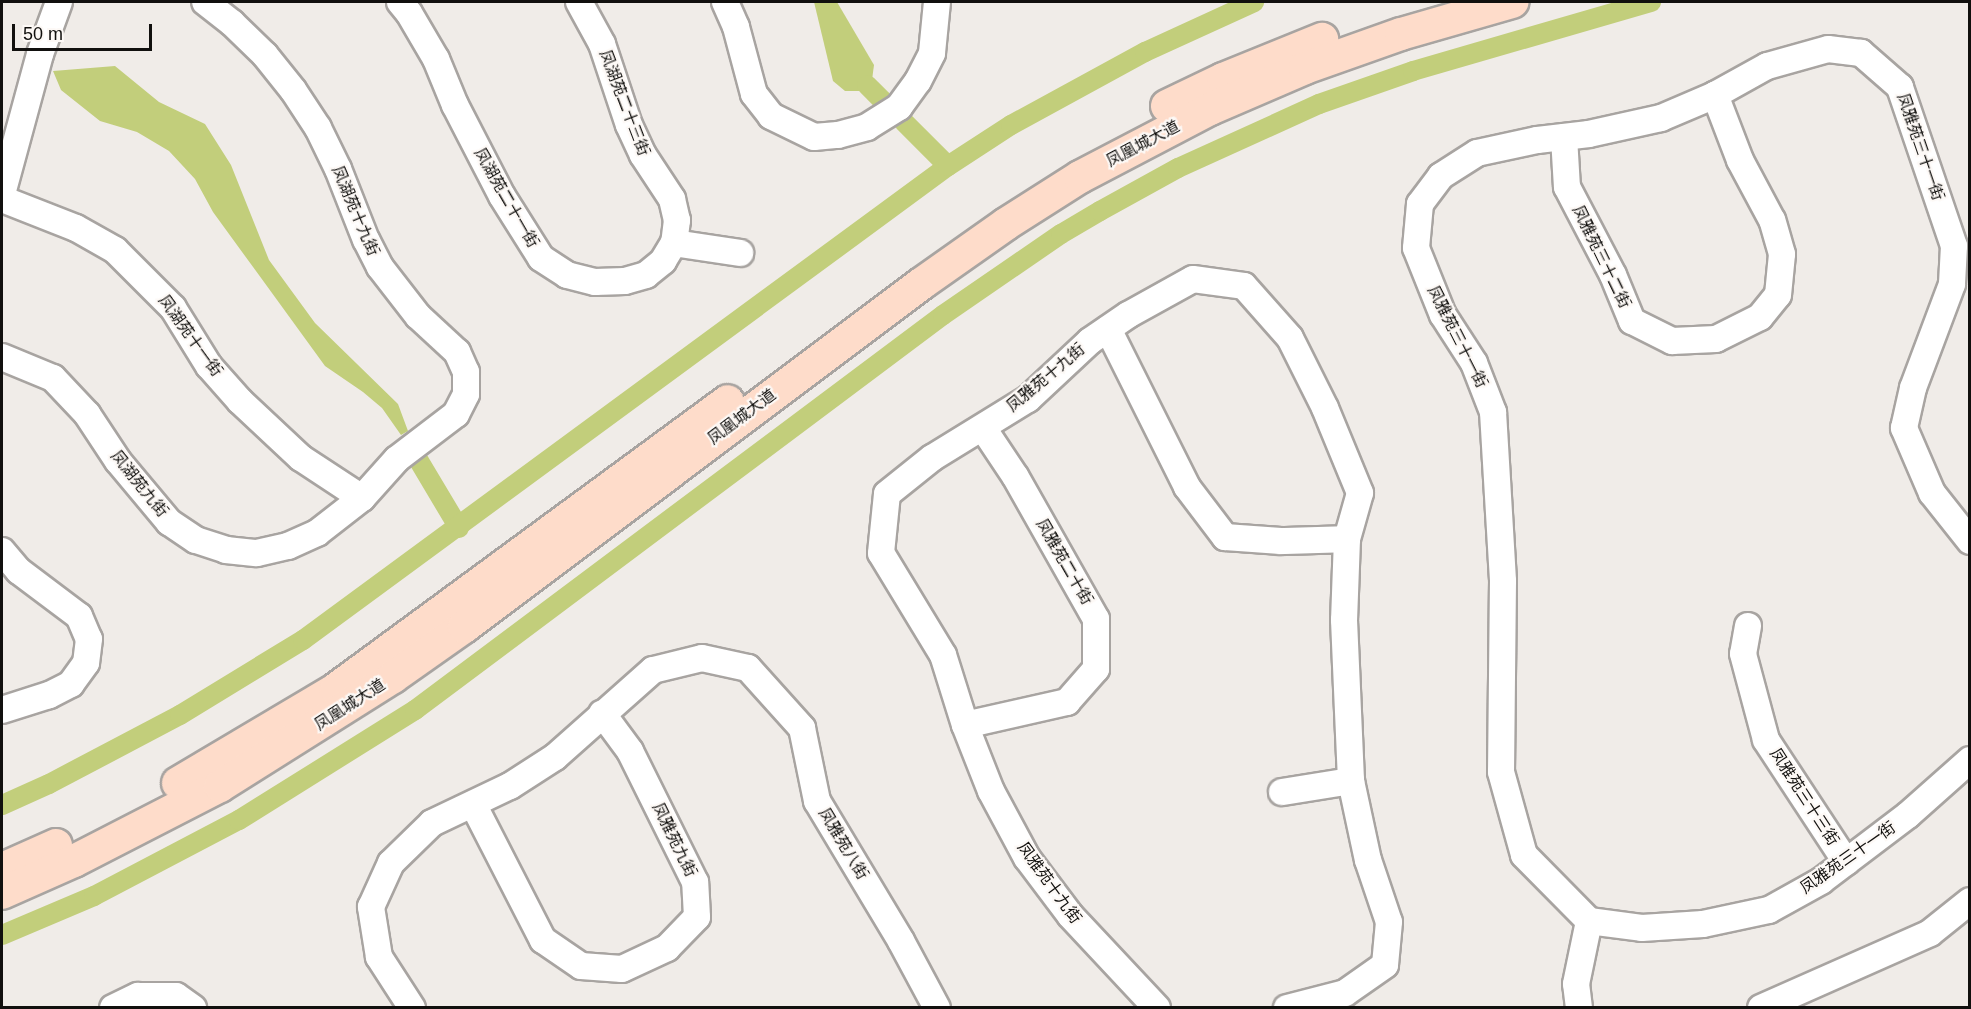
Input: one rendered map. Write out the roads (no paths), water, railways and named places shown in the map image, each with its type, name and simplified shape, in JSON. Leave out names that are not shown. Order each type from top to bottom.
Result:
[{"type":"main road","name":"凤凰城大道","points":[[2,869],[74,837],[148,800],[209,767],[336,689],[955,233],[1042,175],[1223,78],[1281,54],[1437,2]]},
{"type":"main road","name":"凤凰城大道","points":[[2,893],[74,861],[220,786],[393,677],[464,627],[921,284],[1006,224],[1080,177],[1200,114],[1305,68],[1401,34],[1512,2]]},
{"type":"street","points":[[2,194],[40,54],[59,2]]},
{"type":"street","name":"凤湖苑十九街","points":[[205,2],[232,23],[264,55],[293,90],[323,139],[366,240],[380,267],[418,316],[457,352],[466,372],[466,394],[456,414],[397,459],[362,498]]},
{"type":"street","name":"凤湖苑二十一街","points":[[400,2],[410,13],[436,59],[477,150],[541,258],[567,275],[594,282],[626,281],[646,275],[663,261],[674,243]]},
{"type":"street","name":"凤湖苑二十三街","points":[[579,2],[602,44],[629,125],[643,155],[672,199],[677,220],[674,243]]},
{"type":"street","points":[[725,2],[736,27],[754,94],[771,116],[814,137],[838,135],[867,127],[899,107],[918,81],[932,53],[937,2]]},
{"type":"street","name":"凤雅苑三十一街","points":[[1970,541],[1932,493],[1904,428],[1913,388],[1952,285],[1954,246],[1900,87],[1861,52],[1828,49],[1767,66],[1715,95],[1661,118],[1477,153],[1441,176],[1420,204],[1416,248],[1443,315],[1474,363],[1493,412],[1503,581],[1501,772],[1524,855],[1589,921],[1642,928],[1703,924],[1769,910],[1821,881],[1908,815],[1970,760]]},
{"type":"street","name":"凤雅苑三十二街","points":[[1564,137],[1567,187],[1613,274],[1632,321],[1672,341],[1716,339],[1760,318],[1778,295],[1782,254],[1772,220],[1740,160],[1715,95]]},
{"type":"street","name":"凤湖苑十一街","points":[[2,199],[76,228],[115,250],[173,308],[209,366],[248,410],[301,458],[362,498]]},
{"type":"street","points":[[674,243],[740,253]]},
{"type":"street","name":"凤雅苑十九街","points":[[1157,1008],[1070,915],[1028,858],[991,791],[965,724],[943,655],[881,553],[887,494],[932,458],[1028,399],[1090,341],[1128,315],[1193,279],[1244,286],[1290,338],[1325,408],[1360,493],[1347,539],[1344,620],[1351,781],[1368,860],[1389,922],[1385,964],[1345,993],[1287,1008]]},
{"type":"street","points":[[1108,329],[1187,487],[1225,537],[1281,541],[1347,539]]},
{"type":"street","name":"凤湖苑九街","points":[[2,357],[53,378],[87,414],[118,461],[170,522],[196,540],[226,550],[257,553],[288,546],[317,533],[362,498]]},
{"type":"street","name":"凤雅苑二十街","points":[[965,724],[1067,702],[1096,669],[1096,619],[1015,476],[983,428]]},
{"type":"street","points":[[2,551],[26,577],[80,616],[89,639],[86,663],[71,684],[49,695],[2,710]]},
{"type":"street","name":"凤雅苑三十三街","points":[[1748,626],[1743,654],[1766,740],[1846,862]]},
{"type":"street","name":"凤雅苑八街","points":[[602,713],[653,670],[702,657],[748,668],[802,728],[817,801],[901,941],[937,1008]]},
{"type":"street","points":[[412,1008],[379,957],[371,907],[392,863],[432,823],[510,786],[555,757],[602,713]]},
{"type":"street","name":"凤雅苑九街","points":[[473,804],[543,940],[581,966],[622,969],[667,948],[697,916],[695,882],[630,751],[602,713]]},
{"type":"street","points":[[1282,792],[1351,781]]},
{"type":"street","points":[[1761,1008],[1930,933],[1970,901]]},
{"type":"street","points":[[1579,1008],[1576,984],[1589,921]]},
{"type":"street","points":[[113,1008],[138,996],[176,996],[193,1008]]},
{"type":"waterway","points":[[2,805],[49,784],[180,715],[303,640],[948,166],[1011,125],[1145,52],[1254,2]]},
{"type":"waterway","points":[[2,935],[94,896],[239,820],[415,710],[943,315],[1061,234],[1100,211],[1178,168],[1319,104],[1413,71],[1651,2]]},
{"type":"waterway","points":[[867,85],[882,100]]},
{"type":"waterway","points":[[904,122],[948,166]]},
{"type":"waterway","points":[[419,461],[459,528]]}]
